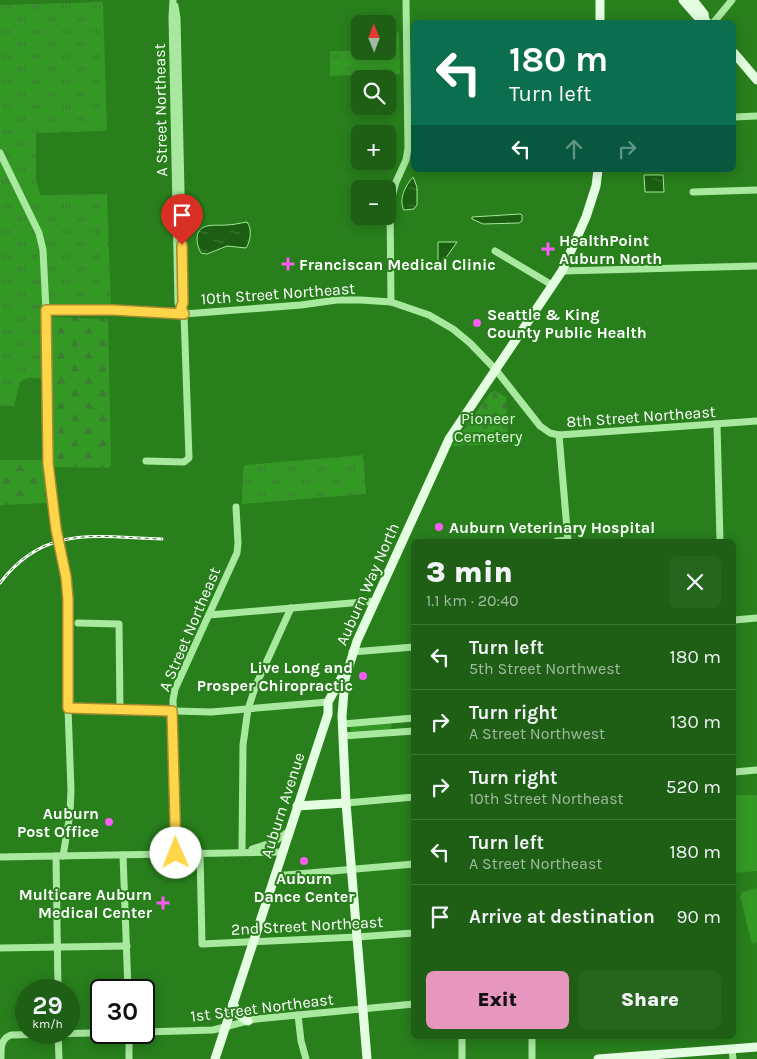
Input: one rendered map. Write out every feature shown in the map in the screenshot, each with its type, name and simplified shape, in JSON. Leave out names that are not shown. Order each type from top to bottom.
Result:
[{"type":"main road","points":[[600,0],[600,20]]},
{"type":"main road","points":[[683,0],[697,16],[705,20]]},
{"type":"main road","points":[[693,0],[708,20]]},
{"type":"main road","points":[[736,55],[757,80]]},
{"type":"main road","name":"Auburn Way North","points":[[368,1059],[346,803],[343,692],[348,666],[352,652],[446,446],[464,415],[562,271],[586,217],[596,186],[598,172]]},
{"type":"main road","name":"Auburn Avenue","points":[[215,1059],[328,714],[328,702],[348,666]]},
{"type":"main road","points":[[297,806],[346,803]]},
{"type":"main road","points":[[233,1002],[238,1014],[248,1020]]},
{"type":"main road","points":[[598,1059],[666,1056],[757,1047]]},
{"type":"street","name":"A Street Northeast","points":[[146,461],[184,462],[189,458],[182,311],[178,303],[172,17],[174,0]]},
{"type":"street","points":[[391,302],[390,204],[396,182],[406,160],[408,148],[406,0]]},
{"type":"street","points":[[711,20],[732,0]]},
{"type":"street","points":[[736,117],[757,116]]},
{"type":"street","points":[[0,152],[38,232],[43,250],[46,310],[48,463],[56,529],[66,577],[68,599],[68,708],[71,790],[70,814],[59,856],[58,979]]},
{"type":"street","points":[[693,192],[757,190]]},
{"type":"street","points":[[496,251],[552,285]]},
{"type":"street","points":[[562,271],[757,266]]},
{"type":"street","name":"10th Street Northeast","points":[[46,310],[182,311],[301,305],[336,300],[391,302],[424,313],[453,329],[470,343],[496,370]]},
{"type":"street","name":"8th Street Northeast","points":[[496,370],[540,426],[559,435],[757,421]]},
{"type":"street","points":[[718,424],[720,539]]},
{"type":"street","points":[[559,435],[568,539]]},
{"type":"street","name":"A Street Northeast","points":[[176,853],[172,711],[175,689],[237,553],[236,507]]},
{"type":"street","points":[[209,615],[375,601]]},
{"type":"street","points":[[242,852],[242,763],[248,710],[256,685],[291,608]]},
{"type":"street","points":[[736,620],[757,618]]},
{"type":"street","points":[[78,623],[119,624],[120,709]]},
{"type":"street","points":[[352,652],[411,647]]},
{"type":"street","points":[[68,708],[211,712],[328,702]]},
{"type":"street","points":[[343,724],[411,718]]},
{"type":"street","points":[[394,720],[394,732]]},
{"type":"street","points":[[343,736],[411,731]]},
{"type":"street","points":[[736,772],[757,770]]},
{"type":"street","points":[[346,803],[411,797]]},
{"type":"street","points":[[242,852],[274,842],[289,832]]},
{"type":"street","name":"2nd Street Northeast","points":[[200,852],[202,944],[411,933]]},
{"type":"street","points":[[0,857],[282,852]]},
{"type":"street","points":[[123,855],[128,979]]},
{"type":"street","points":[[274,876],[411,864]]},
{"type":"street","points":[[0,948],[127,946]]},
{"type":"street","name":"1st Street Northeast","points":[[155,1032],[213,1030],[248,1020],[411,1004]]},
{"type":"street","points":[[298,1015],[301,1041],[306,1059]]},
{"type":"street","points":[[1,1059],[1,1046],[4,1039],[15,1035]]},
{"type":"street","points":[[462,1039],[462,1059]]},
{"type":"street","points":[[532,1039],[532,1059]]},
{"type":"street","points":[[58,1044],[59,1059]]},
{"type":"street","points":[[129,1044],[129,1059]]},
{"type":"street","points":[[732,1049],[733,1059]]},
{"type":"green space","points":[[103,2],[107,131],[36,133],[36,179],[40,195],[107,194],[111,306],[46,305],[47,379],[25,379],[20,384],[14,406],[0,406],[0,5]]},
{"type":"green space","points":[[396,31],[399,31],[400,74],[396,74],[396,70],[351,70],[351,75],[330,76],[330,51],[351,51],[351,60],[396,60]]},
{"type":"green space","points":[[47,317],[108,319],[111,465],[109,468],[45,467],[48,503],[0,505],[0,460],[48,460]]},
{"type":"green space","name":"Pioneer Cemetery","points":[[495,391],[506,397],[508,444],[452,446],[490,393]]},
{"type":"green space","points":[[363,455],[366,494],[242,504],[243,468],[245,465]]},
{"type":"green space","points":[[389,723],[392,725],[391,729],[352,732],[350,729],[352,726]]},
{"type":"green space","points":[[736,795],[757,795],[757,871],[736,873]]},
{"type":"green space","points":[[757,888],[757,942],[752,944],[740,896],[742,892]]},
{"type":"water","points":[[644,175],[663,175],[664,192],[645,192]]},
{"type":"water","points":[[413,177],[417,187],[417,205],[414,209],[404,210],[402,197],[405,188]]},
{"type":"water","points":[[522,215],[522,221],[519,223],[483,224],[472,219],[472,217]]},
{"type":"water","points":[[247,222],[250,228],[250,235],[246,248],[227,246],[207,254],[201,253],[197,238],[200,229],[212,225],[231,225]]},
{"type":"water","points":[[438,242],[457,242],[443,262],[438,262]]},
{"type":"railway","points":[[0,583],[17,564],[35,551],[54,543],[73,538],[94,536],[162,539]]},
{"type":"place","name":"HealthPoint Auburn North","points":[[548,249]]},
{"type":"place","name":"Franciscan Medical Clinic","points":[[288,264]]},
{"type":"place","name":"Seattle & King County Public Health","points":[[477,323]]},
{"type":"place","name":"Auburn Veterinary Hospital","points":[[439,527]]},
{"type":"place","name":"Live Long and Prosper Chiropractic","points":[[363,676]]},
{"type":"place","name":"Auburn Post Office","points":[[109,822]]},
{"type":"place","name":"Auburn Dance Center","points":[[304,861]]},
{"type":"place","name":"Multicare Auburn Medical Center","points":[[163,903]]},
{"type":"route","points":[[176,853],[172,711],[68,708],[68,599],[66,577],[56,529],[48,463],[46,310],[113,310],[184,314],[181,308],[183,303],[182,245]]}]
